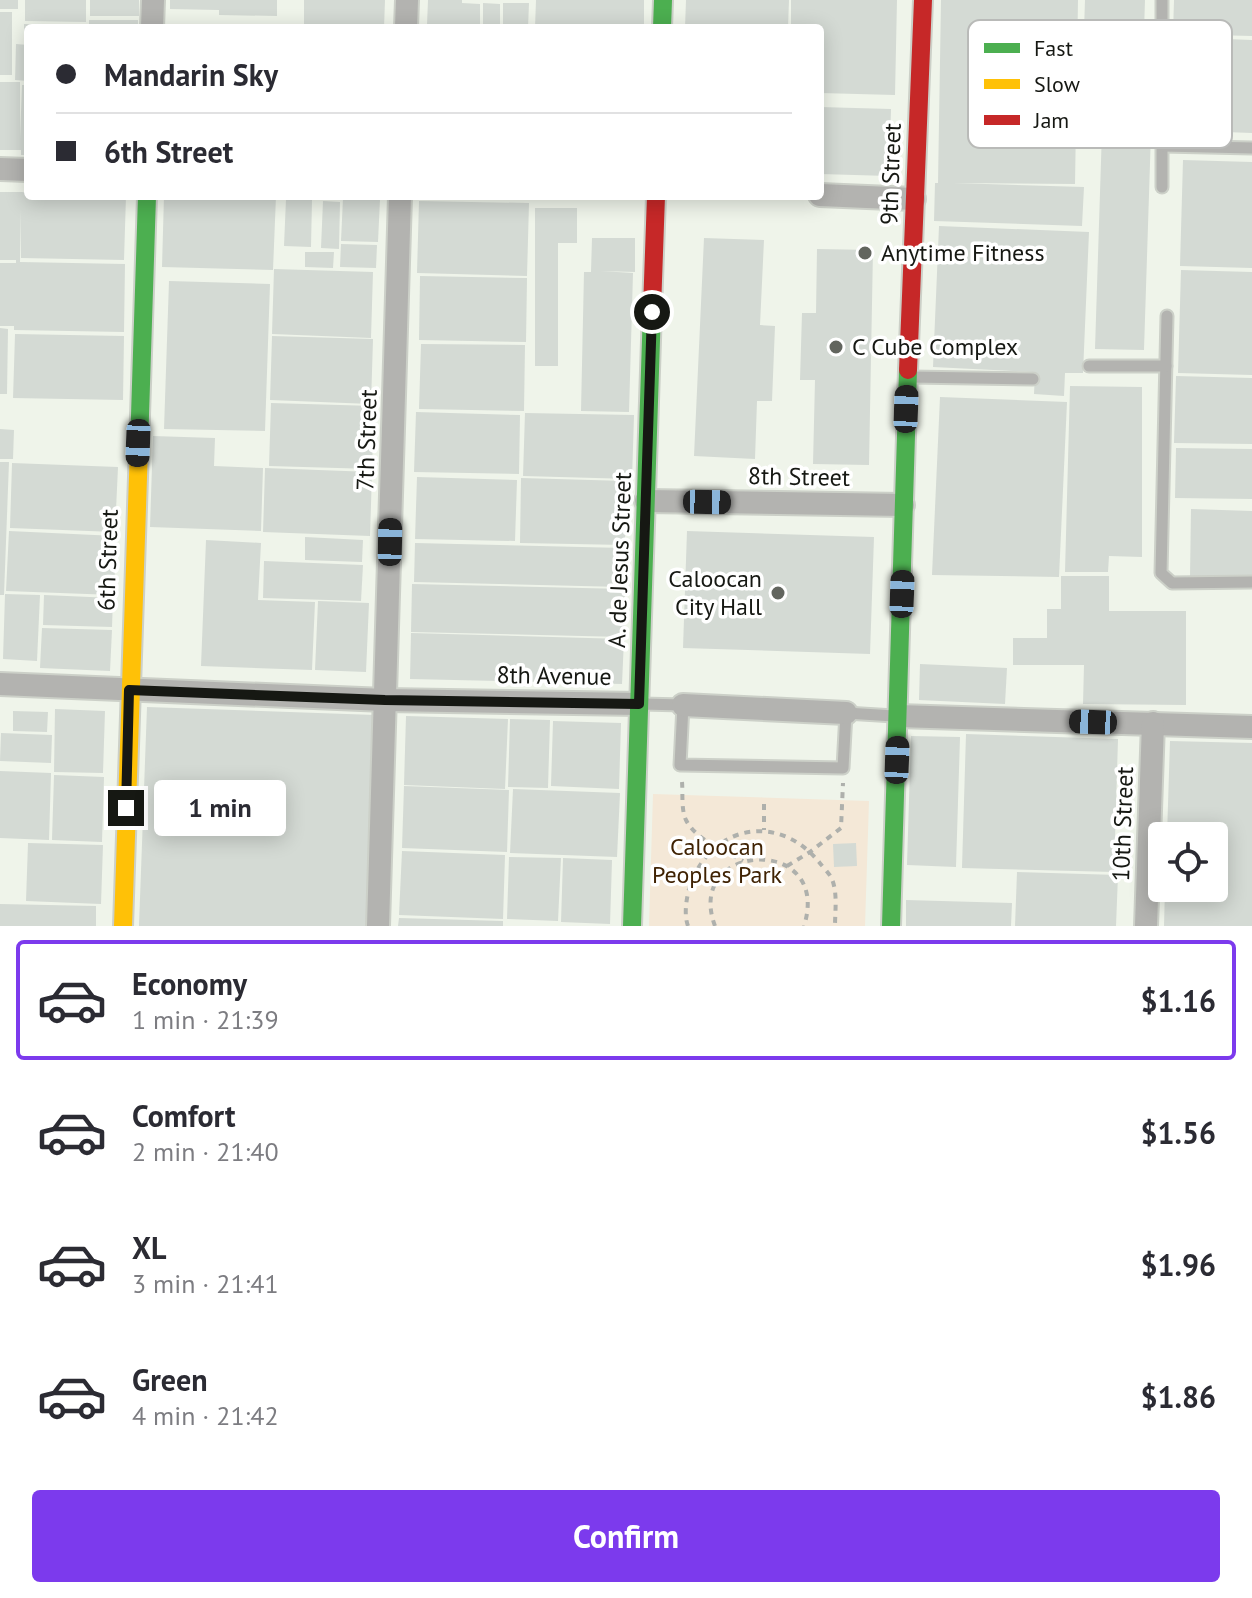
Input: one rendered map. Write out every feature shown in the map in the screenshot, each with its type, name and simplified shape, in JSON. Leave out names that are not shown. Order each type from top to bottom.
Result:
[{"type":"street","points":[[152,24],[153,0]]},
{"type":"street","points":[[406,24],[407,0]]},
{"type":"street","points":[[662,24],[663,0]]},
{"type":"street","name":"9th Street","points":[[891,926],[907,377],[923,0]]},
{"type":"street","points":[[0,169],[24,170]]},
{"type":"street","points":[[824,195],[914,199]]},
{"type":"street","name":"6th Street","points":[[123,926],[147,200]]},
{"type":"street","name":"7th Street","points":[[378,926],[400,200]]},
{"type":"street","name":"A. de Jesus Street","points":[[632,926],[656,200]]},
{"type":"street","name":"8th Street","points":[[646,501],[903,505]]},
{"type":"street","name":"8th Avenue","points":[[0,684],[385,700],[639,704]]},
{"type":"street","name":"8th Avenue","points":[[683,705],[846,713]]},
{"type":"street","name":"8th Avenue","points":[[898,716],[1252,727]]},
{"type":"street","name":"10th Street","points":[[1146,926],[1153,723]]},
{"type":"lane","points":[[1162,0],[1162,20]]},
{"type":"lane","points":[[1162,187],[1163,148]]},
{"type":"lane","points":[[1232,148],[1252,148]]},
{"type":"lane","points":[[1167,316],[1161,573],[1172,583],[1252,582]]},
{"type":"lane","points":[[1089,366],[1166,366]]},
{"type":"lane","points":[[907,377],[1033,379]]},
{"type":"lane","name":"8th Avenue","points":[[639,704],[683,705]]},
{"type":"lane","points":[[683,705],[680,765],[843,768],[846,713]]},
{"type":"lane","name":"8th Avenue","points":[[846,713],[898,716]]},
{"type":"path","points":[[680,765],[685,819],[715,846],[743,861]]},
{"type":"path","points":[[787,866],[841,828],[843,768]]},
{"type":"path","points":[[764,804],[764,830]]},
{"type":"path","points":[[688,926],[685,919],[687,897],[695,870],[715,846],[737,834],[764,830],[790,837],[810,852],[831,876],[835,926]]},
{"type":"path","points":[[715,926],[711,904],[715,886],[727,870],[743,861],[758,858],[787,866],[800,878],[807,894],[808,912],[804,926]]},
{"type":"green space","name":"Caloocan Peoples Park","points":[[653,794],[869,801],[865,926],[649,926]]},
{"type":"building","points":[[0,0],[18,0],[18,9],[0,9]]},
{"type":"building","points":[[25,0],[86,0],[86,22],[25,21]]},
{"type":"building","points":[[90,0],[139,0],[139,16],[90,16]]},
{"type":"building","points":[[170,0],[277,0],[277,16],[219,15],[219,10],[170,9]]},
{"type":"building","points":[[304,0],[385,0],[384,24],[304,24]]},
{"type":"building","points":[[428,0],[462,0],[462,3],[480,4],[480,24],[427,24]]},
{"type":"building","points":[[536,0],[644,0],[644,24],[535,24]]},
{"type":"building","points":[[686,0],[789,0],[788,24],[685,24]]},
{"type":"building","points":[[791,0],[897,0],[895,95],[824,93],[824,24],[791,24]]},
{"type":"building","points":[[941,0],[1078,0],[1078,20],[968,20],[968,148],[1076,148],[1075,184],[953,183],[1084,187],[1082,226],[934,221],[935,183],[938,183]]},
{"type":"building","points":[[1085,0],[1145,0],[1144,20],[1084,20]]},
{"type":"building","points":[[1174,0],[1252,0],[1252,36],[1232,35],[1232,20],[1173,20]]},
{"type":"building","points":[[483,3],[500,4],[500,24],[483,24]]},
{"type":"building","points":[[503,3],[529,3],[528,24],[503,24]]},
{"type":"building","points":[[0,12],[12,12],[12,75],[0,75]]},
{"type":"building","points":[[89,20],[138,20],[138,24],[89,24]]},
{"type":"building","points":[[1232,39],[1252,40],[1252,133],[1232,132]]},
{"type":"building","points":[[16,44],[24,45],[24,81],[15,80]]},
{"type":"building","points":[[0,82],[20,82],[20,139],[24,85],[24,155],[21,155],[21,150],[0,150]]},
{"type":"building","points":[[824,107],[891,109],[889,176],[824,174]]},
{"type":"building","points":[[1101,148],[1150,148],[1144,350],[1095,349]]},
{"type":"building","points":[[1183,160],[1252,162],[1252,268],[1180,266]]},
{"type":"building","points":[[0,192],[24,192],[24,200],[126,200],[124,260],[21,258],[21,209],[20,262],[125,264],[124,332],[14,330],[14,326],[0,326],[0,263],[16,263],[16,260],[0,260]]},
{"type":"building","points":[[164,200],[276,200],[273,270],[162,267]]},
{"type":"building","points":[[286,200],[312,200],[311,247],[284,246]]},
{"type":"building","points":[[343,200],[380,200],[378,242],[341,241]]},
{"type":"building","points":[[323,201],[340,202],[339,249],[321,248]]},
{"type":"building","points":[[419,201],[529,203],[527,276],[417,273]]},
{"type":"building","points":[[535,208],[577,208],[577,243],[558,243],[558,366],[535,366]]},
{"type":"building","points":[[939,226],[1089,232],[1083,373],[1065,373],[1064,396],[1034,394],[1035,372],[933,367]]},
{"type":"building","points":[[592,238],[635,238],[635,272],[601,271],[633,273],[629,412],[581,411],[584,272],[591,272]]},
{"type":"building","points":[[704,238],[764,240],[760,325],[775,326],[772,401],[757,401],[755,459],[694,456]]},
{"type":"building","points":[[341,244],[377,245],[376,268],[340,267]]},
{"type":"building","name":"C Cube Complex","points":[[817,249],[873,250],[869,465],[813,464],[815,380],[800,380],[802,313],[816,313]]},
{"type":"building","points":[[305,252],[334,252],[333,268],[305,267]]},
{"type":"building","points":[[274,269],[373,272],[371,338],[272,334]]},
{"type":"building","points":[[1181,270],[1252,272],[1252,375],[1178,373]]},
{"type":"building","points":[[420,276],[527,278],[526,342],[419,340]]},
{"type":"building","points":[[169,281],[270,284],[265,431],[164,429]]},
{"type":"building","points":[[0,328],[8,329],[7,394],[0,394]]},
{"type":"building","points":[[15,334],[124,336],[123,400],[13,398]]},
{"type":"building","points":[[272,336],[373,339],[371,404],[270,400]]},
{"type":"building","points":[[421,344],[525,345],[524,411],[419,409]]},
{"type":"building","points":[[1176,376],[1252,378],[1252,444],[1174,443]]},
{"type":"building","points":[[1070,386],[1142,387],[1142,557],[1109,556],[1108,572],[1065,572]]},
{"type":"building","points":[[940,397],[1067,402],[1059,577],[932,575]]},
{"type":"building","points":[[271,403],[374,406],[372,469],[269,466]]},
{"type":"building","points":[[416,412],[520,415],[519,474],[414,472]]},
{"type":"building","points":[[525,413],[634,415],[632,479],[523,476]]},
{"type":"building","points":[[0,429],[14,430],[13,459],[0,459]]},
{"type":"building","points":[[153,436],[215,438],[214,466],[263,468],[261,531],[150,527]]},
{"type":"building","points":[[1176,448],[1252,449],[1252,499],[1175,498]]},
{"type":"building","points":[[0,462],[9,462],[4,595],[0,595]]},
{"type":"building","points":[[12,463],[118,467],[115,532],[10,528]]},
{"type":"building","points":[[265,468],[372,472],[370,536],[263,532]]},
{"type":"building","points":[[417,477],[517,480],[515,541],[415,539]]},
{"type":"building","points":[[521,478],[626,481],[625,545],[520,543]]},
{"type":"building","points":[[1191,509],[1252,511],[1252,578],[1190,577]]},
{"type":"building","points":[[9,531],[116,536],[114,595],[6,591]]},
{"type":"building","name":"Caloocan City Hall","points":[[687,531],[874,537],[870,654],[683,648]]},
{"type":"building","points":[[305,537],[363,540],[362,562],[305,560]]},
{"type":"building","points":[[206,540],[261,543],[258,600],[315,602],[312,670],[201,666]]},
{"type":"building","points":[[415,543],[624,548],[623,587],[414,582]]},
{"type":"building","points":[[264,561],[363,565],[361,601],[263,598]]},
{"type":"building","points":[[1061,576],[1109,576],[1109,611],[1186,611],[1186,705],[1083,704],[1084,665],[1013,665],[1013,638],[1047,638],[1047,609],[1061,609]]},
{"type":"building","points":[[412,584],[625,589],[624,637],[411,632]]},
{"type":"building","points":[[5,594],[40,595],[37,661],[3,659]]},
{"type":"building","points":[[44,595],[113,598],[112,627],[43,625]]},
{"type":"building","points":[[318,601],[369,603],[366,672],[315,670]]},
{"type":"building","points":[[42,628],[112,630],[110,671],[40,668]]},
{"type":"building","points":[[411,633],[624,639],[622,684],[410,679]]},
{"type":"building","points":[[920,664],[1007,668],[1005,704],[919,700]]},
{"type":"building","points":[[147,707],[375,715],[367,926],[139,926]]},
{"type":"building","points":[[55,709],[105,711],[103,773],[54,772]]},
{"type":"building","points":[[13,711],[48,712],[47,732],[13,731]]},
{"type":"building","points":[[406,716],[508,719],[505,789],[404,785]]},
{"type":"building","points":[[510,719],[550,720],[548,788],[508,787]]},
{"type":"building","points":[[553,721],[621,723],[619,789],[551,786]]},
{"type":"building","points":[[1,733],[52,735],[51,763],[0,761]]},
{"type":"building","points":[[966,734],[1118,739],[1114,872],[962,868]]},
{"type":"building","points":[[911,736],[960,737],[956,867],[907,865]]},
{"type":"building","points":[[1170,741],[1252,743],[1252,926],[1164,926],[1165,902],[1228,902],[1228,822],[1167,822]]},
{"type":"building","points":[[0,771],[51,773],[49,840],[0,838]]},
{"type":"building","points":[[54,775],[104,777],[102,842],[52,840]]},
{"type":"building","points":[[404,786],[509,790],[507,852],[402,848]]},
{"type":"building","points":[[513,789],[620,793],[617,857],[510,853]]},
{"type":"building","points":[[28,843],[103,845],[101,904],[26,901]]},
{"type":"building","points":[[856,843],[857,866],[834,867],[833,844]]},
{"type":"building","points":[[402,851],[505,855],[503,919],[399,915]]},
{"type":"building","points":[[509,857],[561,858],[558,921],[507,919]]},
{"type":"building","points":[[563,858],[612,860],[610,924],[561,922]]},
{"type":"building","points":[[1017,872],[1118,875],[1116,926],[1015,926]]},
{"type":"building","points":[[906,900],[1012,903],[1011,926],[906,926]]},
{"type":"building","points":[[0,904],[96,906],[96,926],[0,926]]},
{"type":"building","points":[[399,918],[503,921],[503,926],[398,926]]},
{"type":"traffic: fast","points":[[662,24],[663,0]]},
{"type":"traffic: fast","points":[[139,447],[147,200]]},
{"type":"traffic: fast","points":[[632,926],[652,309]]},
{"type":"traffic: fast","points":[[891,926],[908,370]]},
{"type":"traffic: slow","points":[[123,926],[139,447]]},
{"type":"traffic: jam","points":[[908,370],[923,0]]},
{"type":"traffic: jam","points":[[652,309],[656,200]]},
{"type":"place","name":"Anytime Fitness","points":[[865,253]]},
{"type":"place","name":"C Cube Complex","points":[[836,347]]},
{"type":"place","name":"Caloocan City Hall","points":[[778,593]]},
{"type":"route","points":[[126,808],[129,690],[385,700],[639,704],[652,312]]}]
